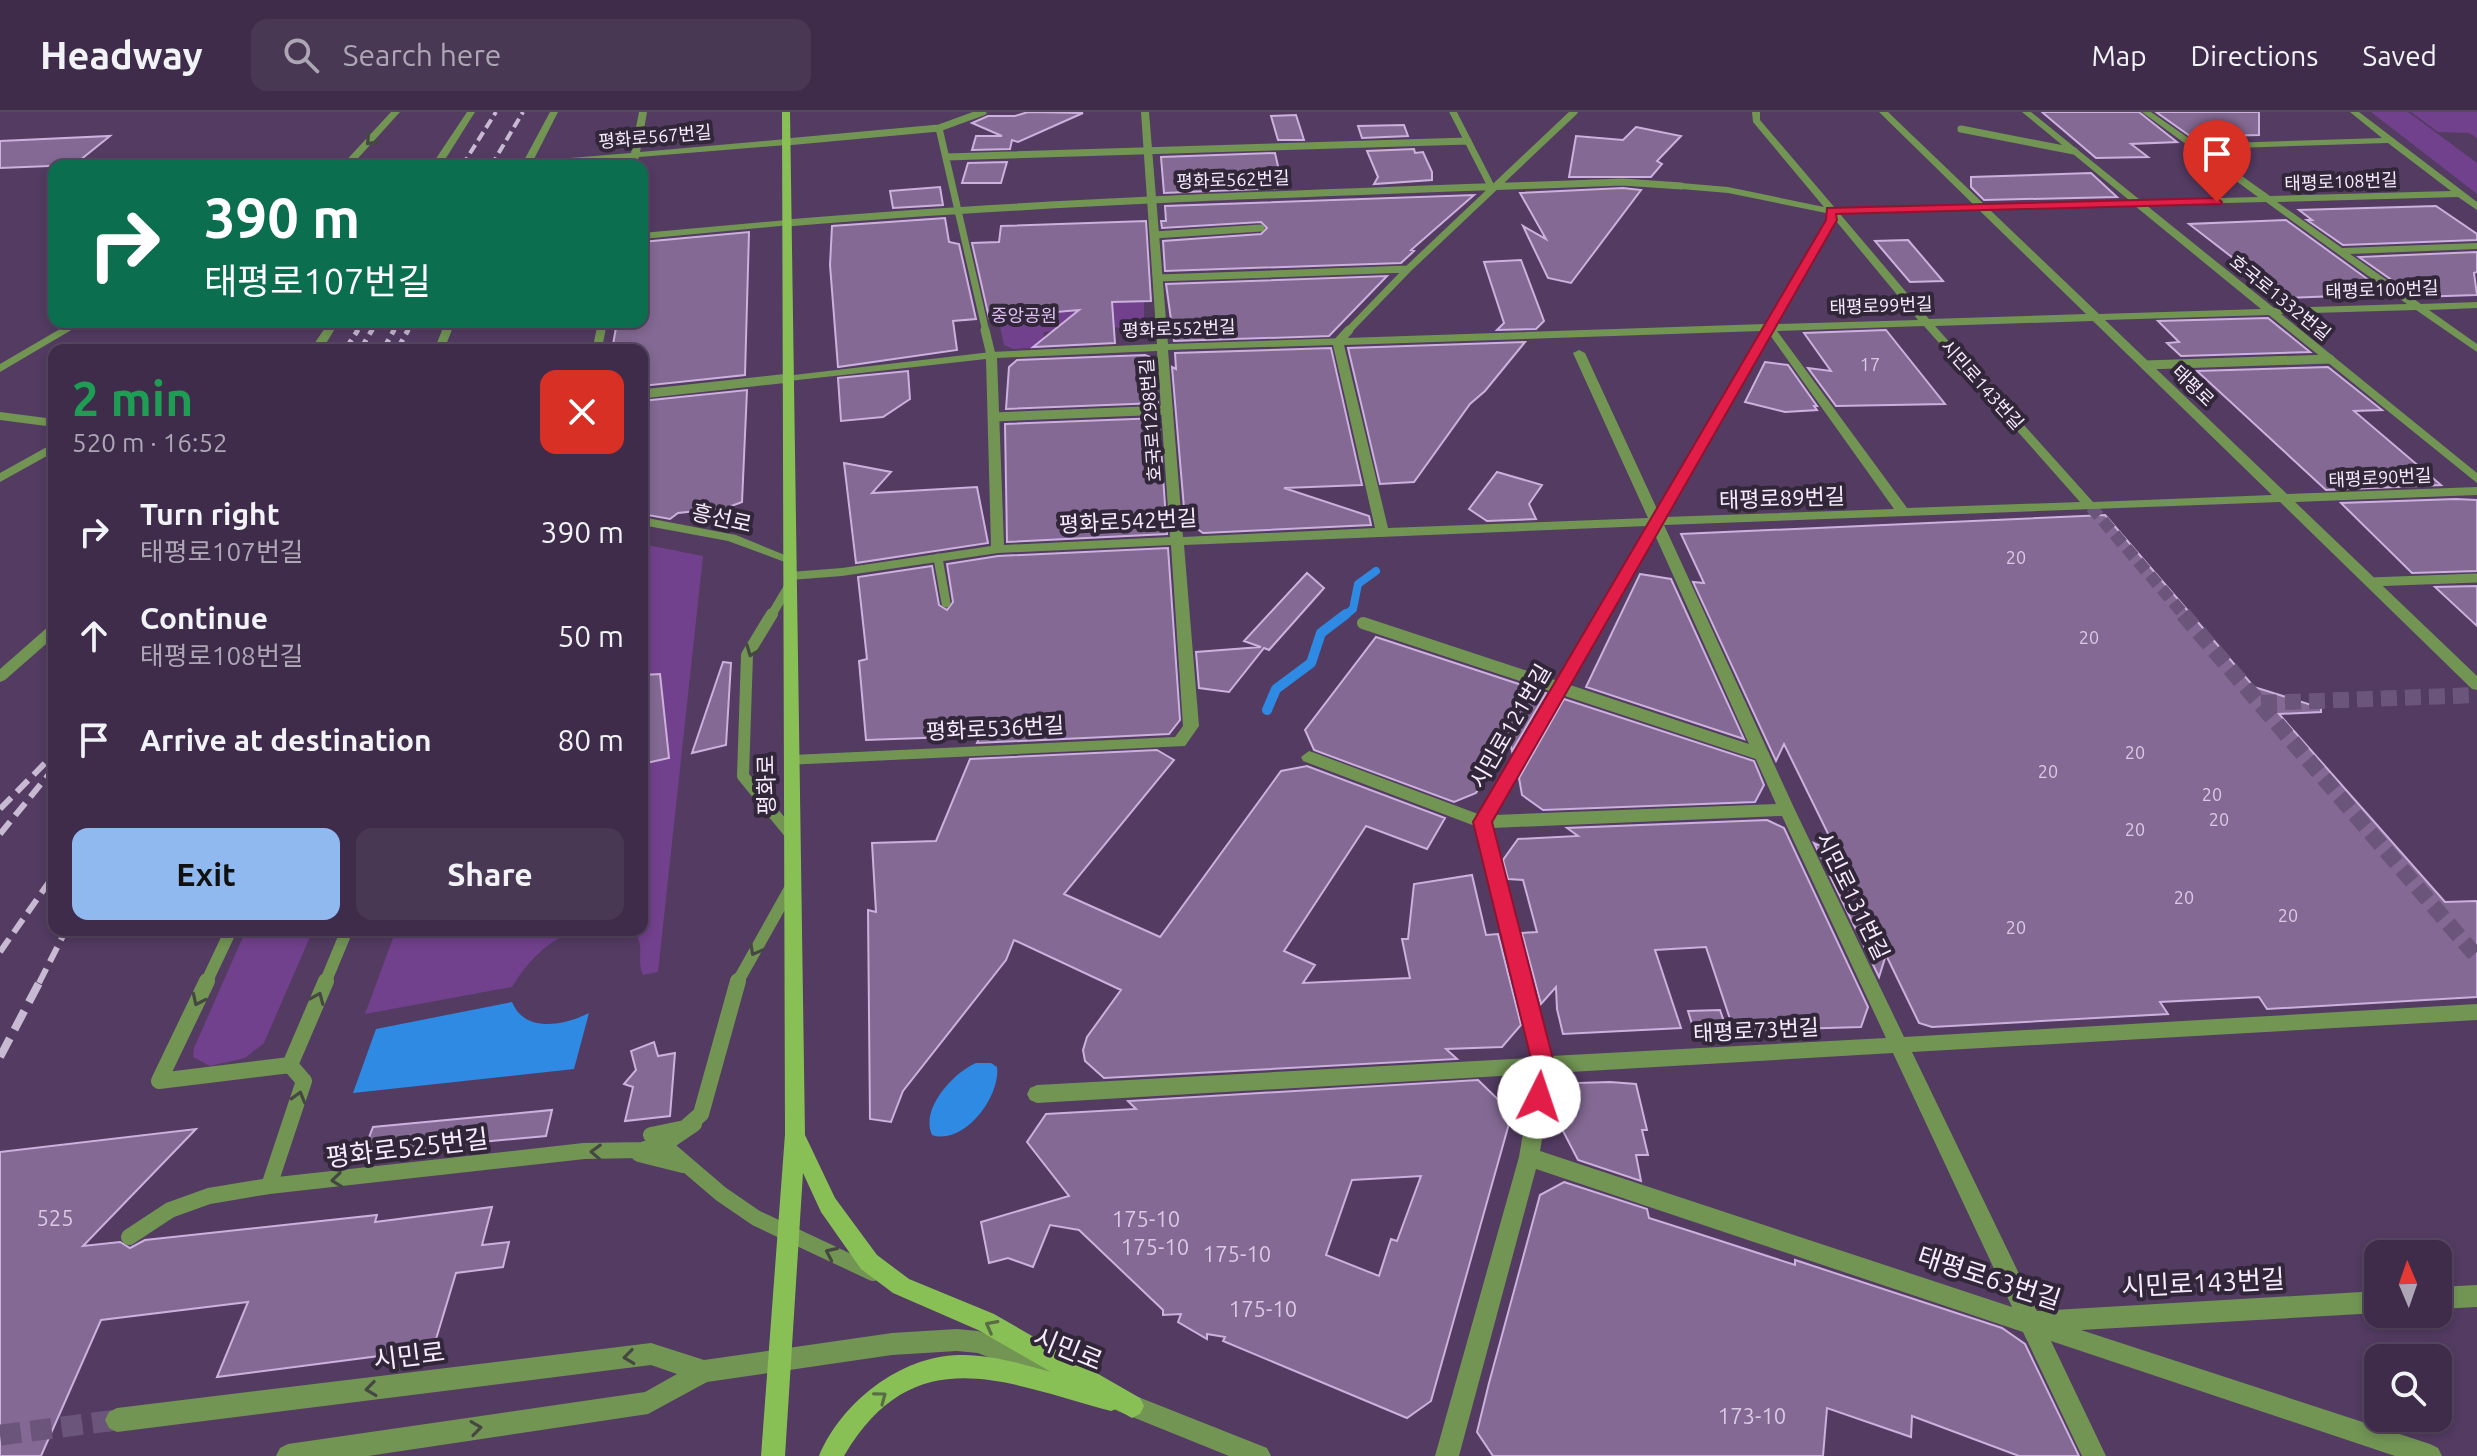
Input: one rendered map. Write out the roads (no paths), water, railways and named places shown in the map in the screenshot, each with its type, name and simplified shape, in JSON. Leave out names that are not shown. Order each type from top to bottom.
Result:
[{"type":"main road","name":"평화로","points":[[773,1456],[782,1361],[795,1134],[786,112]]},
{"type":"main road","points":[[795,1134],[828,1205],[869,1262],[901,1286],[986,1322],[1132,1406]]},
{"type":"main road","points":[[831,1456],[853,1421],[875,1401],[900,1383],[944,1367],[988,1369],[1132,1406]]},
{"type":"street","points":[[352,160],[396,112]]},
{"type":"street","points":[[440,160],[471,112]]},
{"type":"street","points":[[529,160],[554,112]]},
{"type":"street","points":[[634,160],[643,112]]},
{"type":"street","name":"호국로1298번길","points":[[1145,112],[1191,726]]},
{"type":"street","name":"시민로143번길","points":[[1756,112],[1756,120],[1831,211],[2091,507]]},
{"type":"street","name":"태평로","points":[[1883,112],[2477,685]]},
{"type":"street","name":"호국로1332번길","points":[[2026,112],[2477,479]]},
{"type":"street","points":[[2146,112],[2477,349]]},
{"type":"street","points":[[2354,112],[2477,207]]},
{"type":"street","points":[[2194,147],[2390,140]]},
{"type":"street","name":"평화로567번길","points":[[580,160],[786,142]]},
{"type":"street","name":"태평로108번길","points":[[1681,186],[1728,190],[1831,211],[2459,194]]},
{"type":"street","name":"시민로121번길","points":[[1447,1456],[1529,1157],[1544,1067],[1482,822],[1831,220],[1831,211]]},
{"type":"street","points":[[648,235],[787,223]]},
{"type":"street","points":[[2340,251],[2477,246]]},
{"type":"street","name":"태평로100번길","points":[[2096,317],[2477,305]]},
{"type":"street","name":"태평로99번길","points":[[1572,334],[2096,317]]},
{"type":"street","name":"태평로89번길","points":[[1769,327],[1904,514]]},
{"type":"street","points":[[0,369],[70,328]]},
{"type":"street","name":"평화로552번길","points":[[789,378],[991,355],[1572,334]]},
{"type":"street","points":[[1338,342],[1382,532]]},
{"type":"street","name":"시민로131번길","points":[[1579,353],[1787,810],[2094,1456]]},
{"type":"street","points":[[991,355],[998,549]]},
{"type":"street","points":[[0,416],[48,422]]},
{"type":"street","points":[[0,478],[48,450]]},
{"type":"street","name":"태평로90번길","points":[[2285,500],[2477,491]]},
{"type":"street","name":"태평로89번길","points":[[1470,529],[2285,500]]},
{"type":"street","name":"흥선로","points":[[648,522],[731,538],[790,560]]},
{"type":"street","name":"평화로542번길","points":[[790,580],[998,549],[1470,529]]},
{"type":"street","points":[[0,677],[48,634]]},
{"type":"street","name":"평화로536번길","points":[[792,761],[1180,742],[1191,726]]},
{"type":"street","points":[[1309,757],[1482,822],[1787,810]]},
{"type":"street","name":"태평로73번길","points":[[1037,1094],[2477,1012]]},
{"type":"street","name":"태평로63번길","points":[[1529,1157],[2430,1456]]},
{"type":"street","points":[[2452,1297],[2477,1296]]},
{"type":"street","name":"시민로143번길","points":[[2030,1321],[2364,1303]]},
{"type":"street","name":"시민로","points":[[288,1456],[648,1403],[704,1371],[892,1344],[957,1340],[978,1342],[1259,1456]]},
{"type":"street","name":"시민로","points":[[117,1420],[651,1354],[704,1371]]},
{"type":"lane","points":[[786,142],[939,128],[983,112]]},
{"type":"lane","points":[[1453,112],[1492,188]]},
{"type":"lane","points":[[1338,342],[1408,269],[1574,112]]},
{"type":"lane","points":[[939,128],[991,355]]},
{"type":"lane","points":[[1961,129],[2074,151]]},
{"type":"lane","points":[[946,157],[1468,141]]},
{"type":"lane","name":"평화로562번길","points":[[787,223],[958,208],[1151,198],[1623,182],[1681,186]]},
{"type":"lane","points":[[1154,235],[1261,228]]},
{"type":"lane","points":[[1158,278],[1408,269]]},
{"type":"lane","points":[[2145,365],[2330,359]]},
{"type":"lane","points":[[648,393],[789,378]]},
{"type":"lane","points":[[994,417],[1168,410]]},
{"type":"lane","points":[[938,558],[946,603]]},
{"type":"lane","points":[[2370,582],[2477,578]]},
{"type":"lane","points":[[790,580],[747,655],[743,776],[793,837]]},
{"type":"lane","points":[[1363,623],[1763,755]]},
{"type":"lane","name":"평화로525번길","points":[[129,1237],[170,1210],[200,1199],[269,1186],[584,1151],[631,1153],[663,1143],[694,1124],[701,1114],[735,986],[793,882]]},
{"type":"lane","points":[[228,936],[159,1081],[290,1065]]},
{"type":"lane","points":[[290,1065],[344,936]]},
{"type":"lane","points":[[269,1186],[304,1081],[290,1065]]},
{"type":"lane","points":[[663,1143],[721,1194],[756,1218],[901,1286]]},
{"type":"lane","points":[[631,1153],[661,1157],[690,1167]]},
{"type":"water","points":[[512,1002],[526,1019],[536,1023],[569,1021],[589,1013],[574,1069],[353,1093],[376,1029]]},
{"type":"water","points":[[976,1063],[991,1063],[997,1067],[997,1079],[987,1104],[968,1126],[956,1133],[932,1135],[931,1114],[941,1093],[958,1075]]},
{"type":"waterway","points":[[1344,616],[1353,609],[1358,584],[1376,571]]},
{"type":"waterway","points":[[1267,710],[1276,689],[1311,663],[1321,633],[1346,614]]},
{"type":"tunnel","points":[[2091,507],[2185,616]]},
{"type":"tunnel","points":[[2183,614],[2477,957]]},
{"type":"tunnel","points":[[2261,703],[2477,695]]},
{"type":"tunnel","points":[[0,1435],[117,1420]]},
{"type":"railway","points":[[466,160],[496,112]]},
{"type":"railway","points":[[495,160],[523,112]]},
{"type":"railway","points":[[356,332],[359,328]]},
{"type":"railway","points":[[371,332],[373,328]]},
{"type":"railway","points":[[393,332],[395,328]]},
{"type":"railway","points":[[407,332],[409,328]]},
{"type":"railway","points":[[349,344],[358,330]]},
{"type":"railway","points":[[364,344],[372,330]]},
{"type":"railway","points":[[386,344],[394,330]]},
{"type":"railway","points":[[400,344],[408,330]]},
{"type":"railway","points":[[0,809],[48,760]]},
{"type":"railway","points":[[0,834],[48,775]]},
{"type":"railway","points":[[0,952],[48,884]]},
{"type":"railway","points":[[39,983],[63,936]]},
{"type":"railway","points":[[0,1057],[40,981]]},
{"type":"park label","name":"중앙공원","points":[[1024,316]]}]
